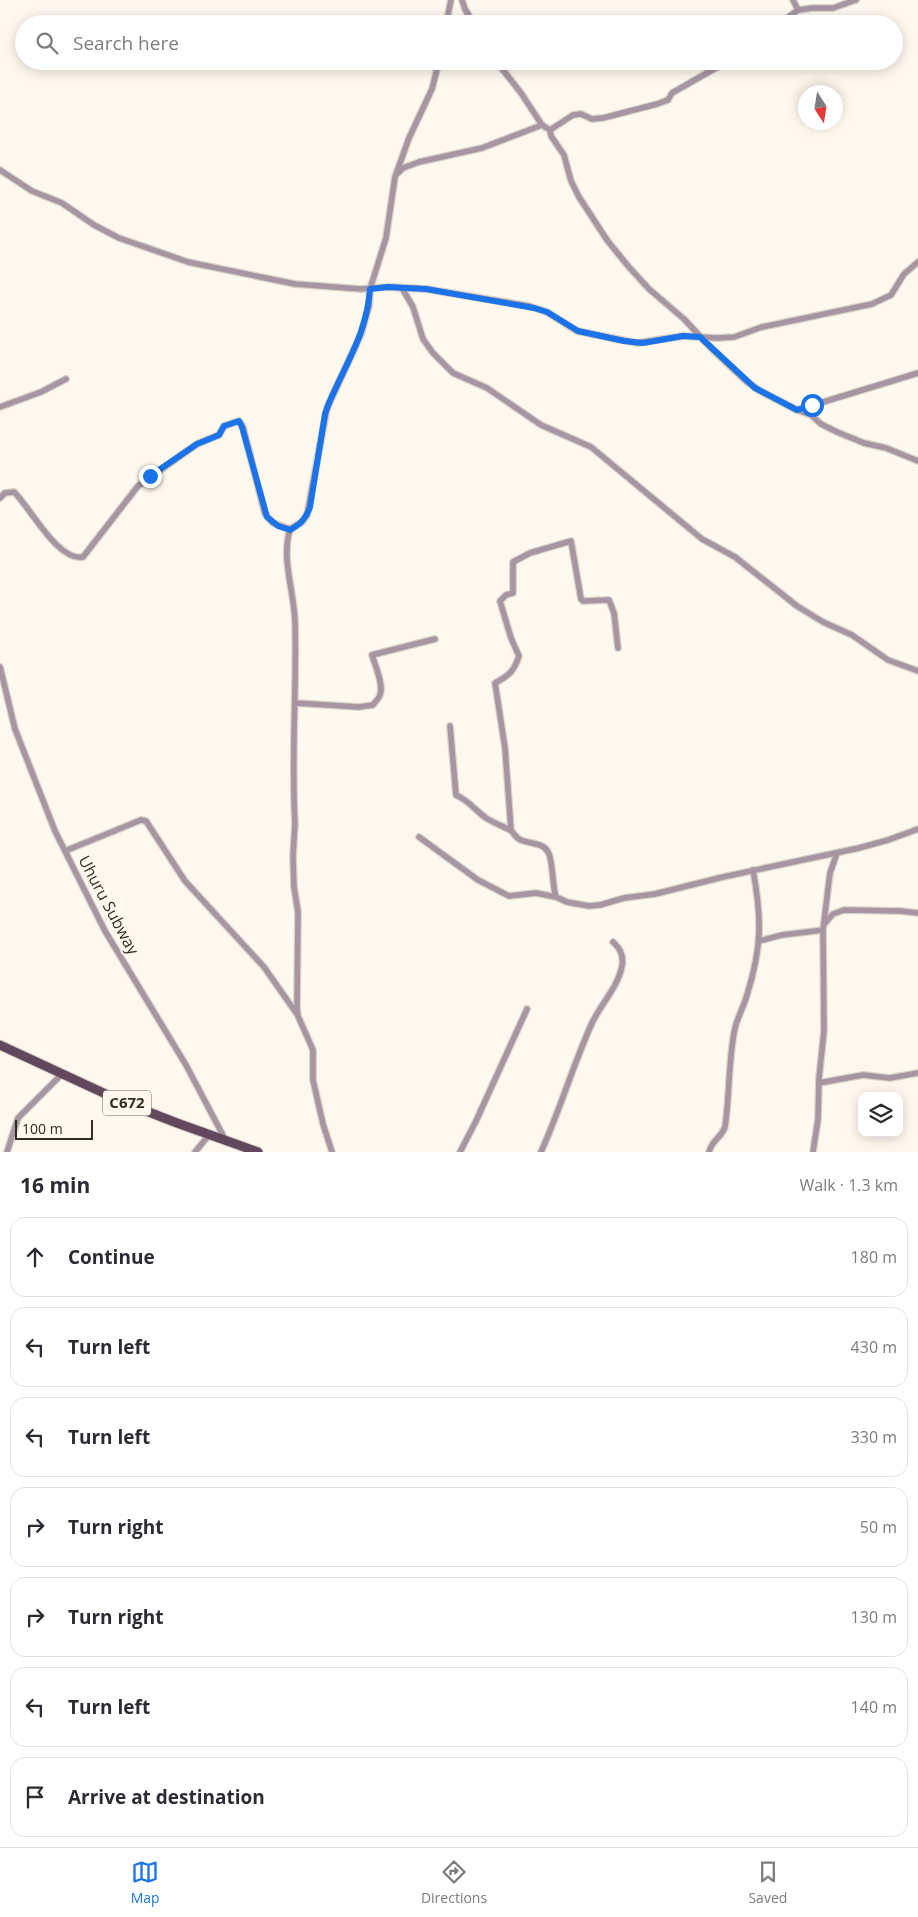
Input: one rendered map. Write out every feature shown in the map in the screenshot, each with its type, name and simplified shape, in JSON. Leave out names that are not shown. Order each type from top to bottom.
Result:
[{"type":"main road","name":"C672","points":[[0,1045],[123,1102],[258,1152]]},
{"type":"street","points":[[448,15],[452,0]]},
{"type":"street","points":[[462,0],[469,15]]},
{"type":"street","points":[[793,0],[798,10]]},
{"type":"street","points":[[791,15],[798,10],[834,8],[856,0]]},
{"type":"street","points":[[298,1016],[298,912],[294,887],[293,856],[295,824],[295,620],[287,559],[287,538],[290,530],[302,522],[307,515],[325,414],[333,392],[354,352],[361,334],[369,306],[370,289],[386,238],[395,177],[409,138],[432,89],[437,70]]},
{"type":"street","points":[[503,70],[522,93],[542,125],[550,130],[551,136],[564,155],[574,187],[607,240],[639,279],[684,319],[700,337],[755,388],[797,410],[811,415],[821,424],[837,432],[864,444],[886,448],[918,461]]},
{"type":"street","points":[[550,130],[573,115],[581,114],[592,119],[603,118],[643,109],[663,102],[668,100],[672,93],[712,70]]},
{"type":"street","points":[[395,177],[403,168],[419,162],[482,148],[542,125]]},
{"type":"street","points":[[0,170],[32,191],[68,206],[105,231],[124,240],[211,268],[295,284],[370,289],[426,289],[534,308],[547,312],[578,331],[643,343],[683,336],[734,337],[762,327],[878,302],[894,292],[904,274],[918,262]]},
{"type":"street","points":[[402,288],[413,307],[423,339],[433,353],[454,373],[487,388],[542,425],[592,447],[702,539],[735,557],[797,606],[823,622],[852,635],[888,660],[918,671]]},
{"type":"street","points":[[797,410],[918,373]]},
{"type":"street","points":[[0,407],[41,392],[66,379]]},
{"type":"street","points":[[0,498],[5,493],[14,492],[62,551],[74,558],[83,557],[143,481],[197,444],[219,435],[224,426],[239,421],[265,514],[273,523],[290,530]]},
{"type":"street","points":[[511,830],[505,748],[495,682],[505,678],[515,668],[519,656],[511,638],[500,601],[506,595],[513,593],[513,562],[530,553],[571,541],[581,599],[583,601],[609,600],[614,613],[618,648]]},
{"type":"street","points":[[295,703],[359,707],[373,705],[381,694],[381,687],[372,655],[435,639]]},
{"type":"street","name":"Uhuru Subway","points":[[0,667],[15,730],[65,851],[104,931],[186,1065],[226,1141]]},
{"type":"street","points":[[450,726],[455,793],[498,826],[511,830],[520,840],[540,845],[547,850],[551,859],[552,880],[556,897]]},
{"type":"street","points":[[65,851],[138,822],[146,821],[185,881],[264,967],[298,1016],[313,1050],[313,1080],[323,1124],[332,1152]]},
{"type":"street","points":[[419,837],[478,880],[509,896],[536,893],[589,906],[664,892],[754,870],[837,853],[874,844],[918,829]]},
{"type":"street","points":[[813,1152],[819,1111],[819,1083],[824,1031],[823,928],[830,873],[837,853]]},
{"type":"street","points":[[709,1152],[713,1141],[722,1134],[725,1128],[729,1064],[735,1026],[749,988],[759,941],[760,907],[754,870]]},
{"type":"street","points":[[759,941],[823,928],[833,914],[844,910],[918,913]]},
{"type":"street","points":[[541,1152],[561,1106],[592,1024],[613,988],[622,968],[623,957],[613,942]]},
{"type":"street","points":[[460,1152],[527,1009]]},
{"type":"street","points":[[819,1083],[863,1075],[890,1078],[918,1073]]},
{"type":"street","points":[[7,1152],[18,1118],[62,1074]]},
{"type":"street","points":[[195,1152],[209,1135]]},
{"type":"route","points":[[150,476],[197,444],[219,435],[222,427],[239,421],[260,489],[263,509],[267,517],[278,526],[290,530],[302,522],[310,507],[325,414],[333,392],[354,352],[361,334],[369,306],[370,289],[380,287],[426,289],[534,308],[547,312],[565,325],[578,331],[624,341],[643,343],[690,335],[700,337],[755,388],[790,408],[797,410],[812,405]]}]
